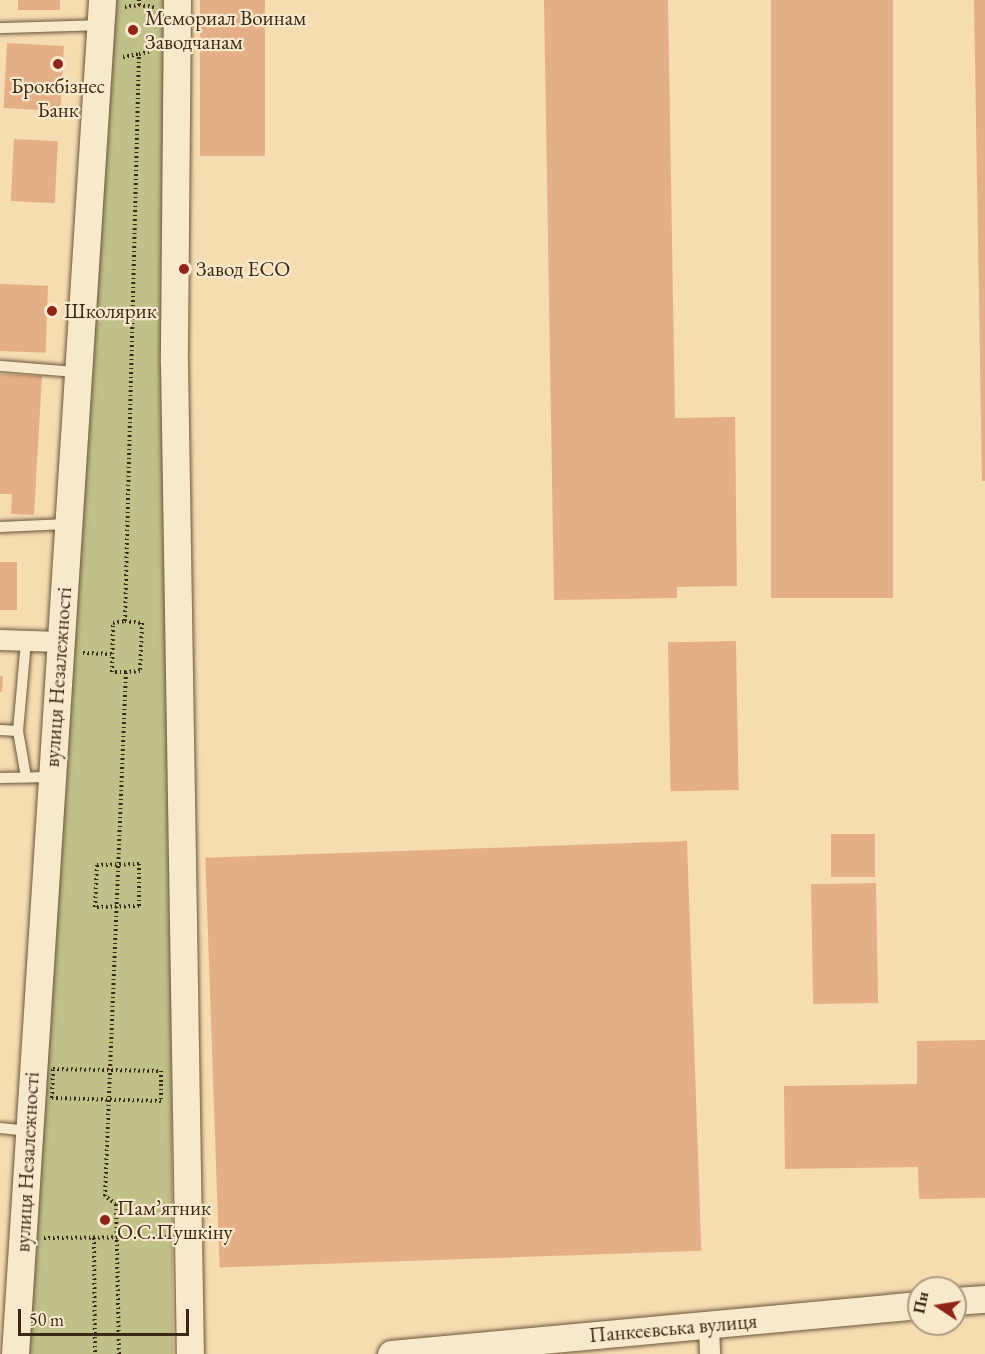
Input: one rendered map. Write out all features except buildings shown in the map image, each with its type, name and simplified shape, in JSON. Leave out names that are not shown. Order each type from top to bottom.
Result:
[{"type":"street","points":[[168,4],[190,1354]]},
{"type":"street","name":"вулиця Незалежності","points":[[15,1354],[29,1131],[39,777],[60,642],[101,12]]},
{"type":"street","points":[[0,640],[60,642]]},
{"type":"street","points":[[967,1300],[985,1299]]},
{"type":"street","name":"Панкеєвська вулиця","points":[[391,1354],[907,1306]]},
{"type":"street","points":[[709,1324],[710,1354]]},
{"type":"lane","points":[[0,28],[101,12]]},
{"type":"lane","points":[[0,366],[77,372]]},
{"type":"lane","points":[[0,527],[68,524]]},
{"type":"lane","points":[[0,778],[39,777],[18,730],[26,642]]},
{"type":"lane","points":[[0,730],[18,730]]},
{"type":"lane","points":[[0,1128],[29,1131]]},
{"type":"path","points":[[139,0],[139,5],[168,4]]},
{"type":"path","points":[[125,621],[139,54],[157,50]]},
{"type":"path","points":[[125,621],[142,623],[140,671],[126,672],[112,672],[113,623],[125,621]]},
{"type":"path","points":[[119,1354],[116,1204],[105,1196],[110,1100],[107,1071],[126,672]]},
{"type":"path","points":[[139,864],[139,906],[116,909],[95,907],[97,865],[118,867],[139,864]]},
{"type":"path","points":[[53,1070],[161,1071],[161,1101],[110,1100],[52,1098],[53,1070]]},
{"type":"path","points":[[23,1238],[187,1237]]},
{"type":"path","points":[[94,1238],[95,1354]]},
{"type":"green space","points":[[114,0],[166,0],[173,1354],[26,1354]]},
{"type":"place","name":"Мемориал Воинам Заводчанам","points":[[133,30]]},
{"type":"place","name":"Брокбізнес Банк","points":[[58,64]]},
{"type":"place","name":"Завод ЕСО","points":[[184,269]]},
{"type":"place","name":"Школярик","points":[[52,311]]},
{"type":"place","name":"Пам’ятник О.С.Пушкіну","points":[[105,1220]]}]
